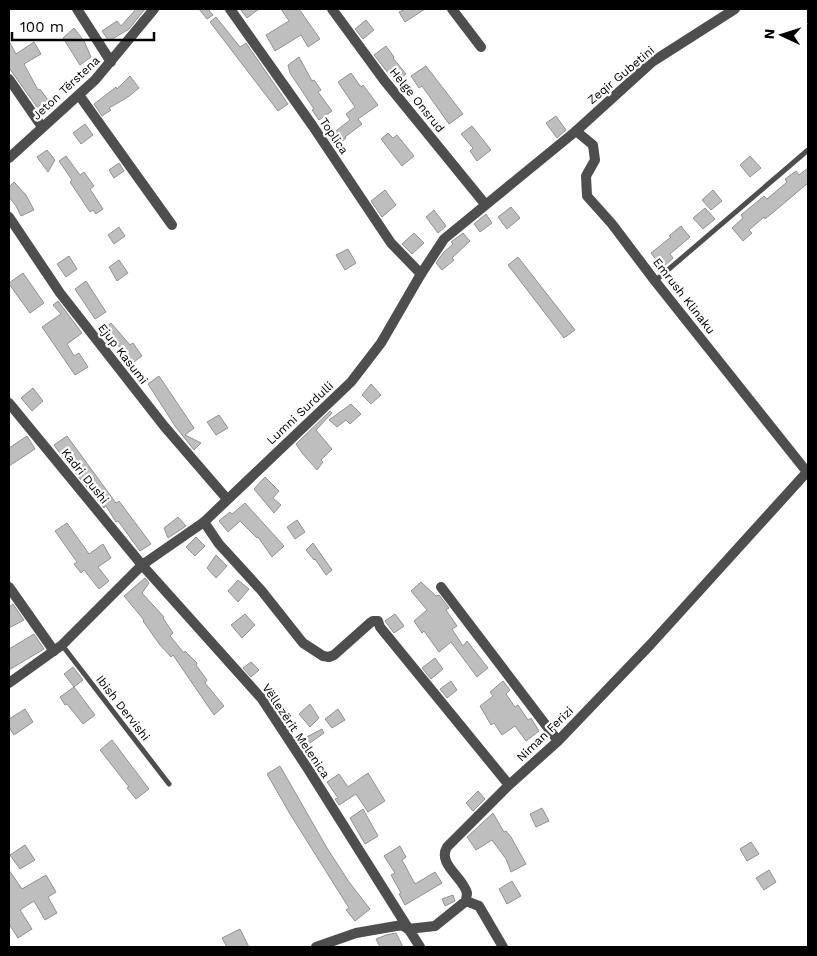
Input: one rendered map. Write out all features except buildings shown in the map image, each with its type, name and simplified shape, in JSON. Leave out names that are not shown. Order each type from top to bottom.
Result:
[{"type":"street","points":[[77,9],[111,62]]},
{"type":"street","name":"Jeton Tërstena","points":[[9,158],[95,80],[154,9]]},
{"type":"street","name":"Toplica","points":[[230,9],[312,125],[391,243],[421,274]]},
{"type":"street","name":"Helge Onsrud","points":[[332,9],[384,80],[485,204]]},
{"type":"street","points":[[452,9],[480,47]]},
{"type":"street","name":"Zeqir Gubetini","points":[[576,131],[652,62],[735,9]]},
{"type":"street","points":[[9,79],[42,127]]},
{"type":"street","points":[[79,95],[172,225]]},
{"type":"street","name":"Lumni Surdulli","points":[[9,683],[58,648],[142,565],[204,522],[351,382],[381,344],[421,274],[444,239],[576,131]]},
{"type":"street","name":"Emrush Klinaku","points":[[576,131],[593,145],[595,160],[586,176],[587,196],[612,224],[655,281],[808,472]]},
{"type":"street","name":"Ejup Kasumi","points":[[9,217],[60,293],[164,426],[227,499]]},
{"type":"street","name":"Kadri Dushi","points":[[9,403],[142,565]]},
{"type":"street","name":"Niman Ferizi","points":[[466,901],[467,892],[445,859],[444,852],[508,785],[558,740],[667,628],[808,472]]},
{"type":"street","points":[[204,522],[219,544],[261,590],[302,643],[323,656],[329,657],[334,655],[370,623],[378,621],[380,627],[508,785]]},
{"type":"street","name":"Vëllezërit Melenica","points":[[142,565],[262,699],[420,947]]},
{"type":"street","points":[[9,587],[58,648]]},
{"type":"street","points":[[441,587],[558,740]]},
{"type":"street","points":[[316,947],[356,933],[402,924],[408,928],[435,926],[466,901],[479,906],[503,947]]},
{"type":"lane","points":[[655,281],[808,150]]},
{"type":"lane","name":"Ibish Dervishi","points":[[58,648],[169,784]]}]
